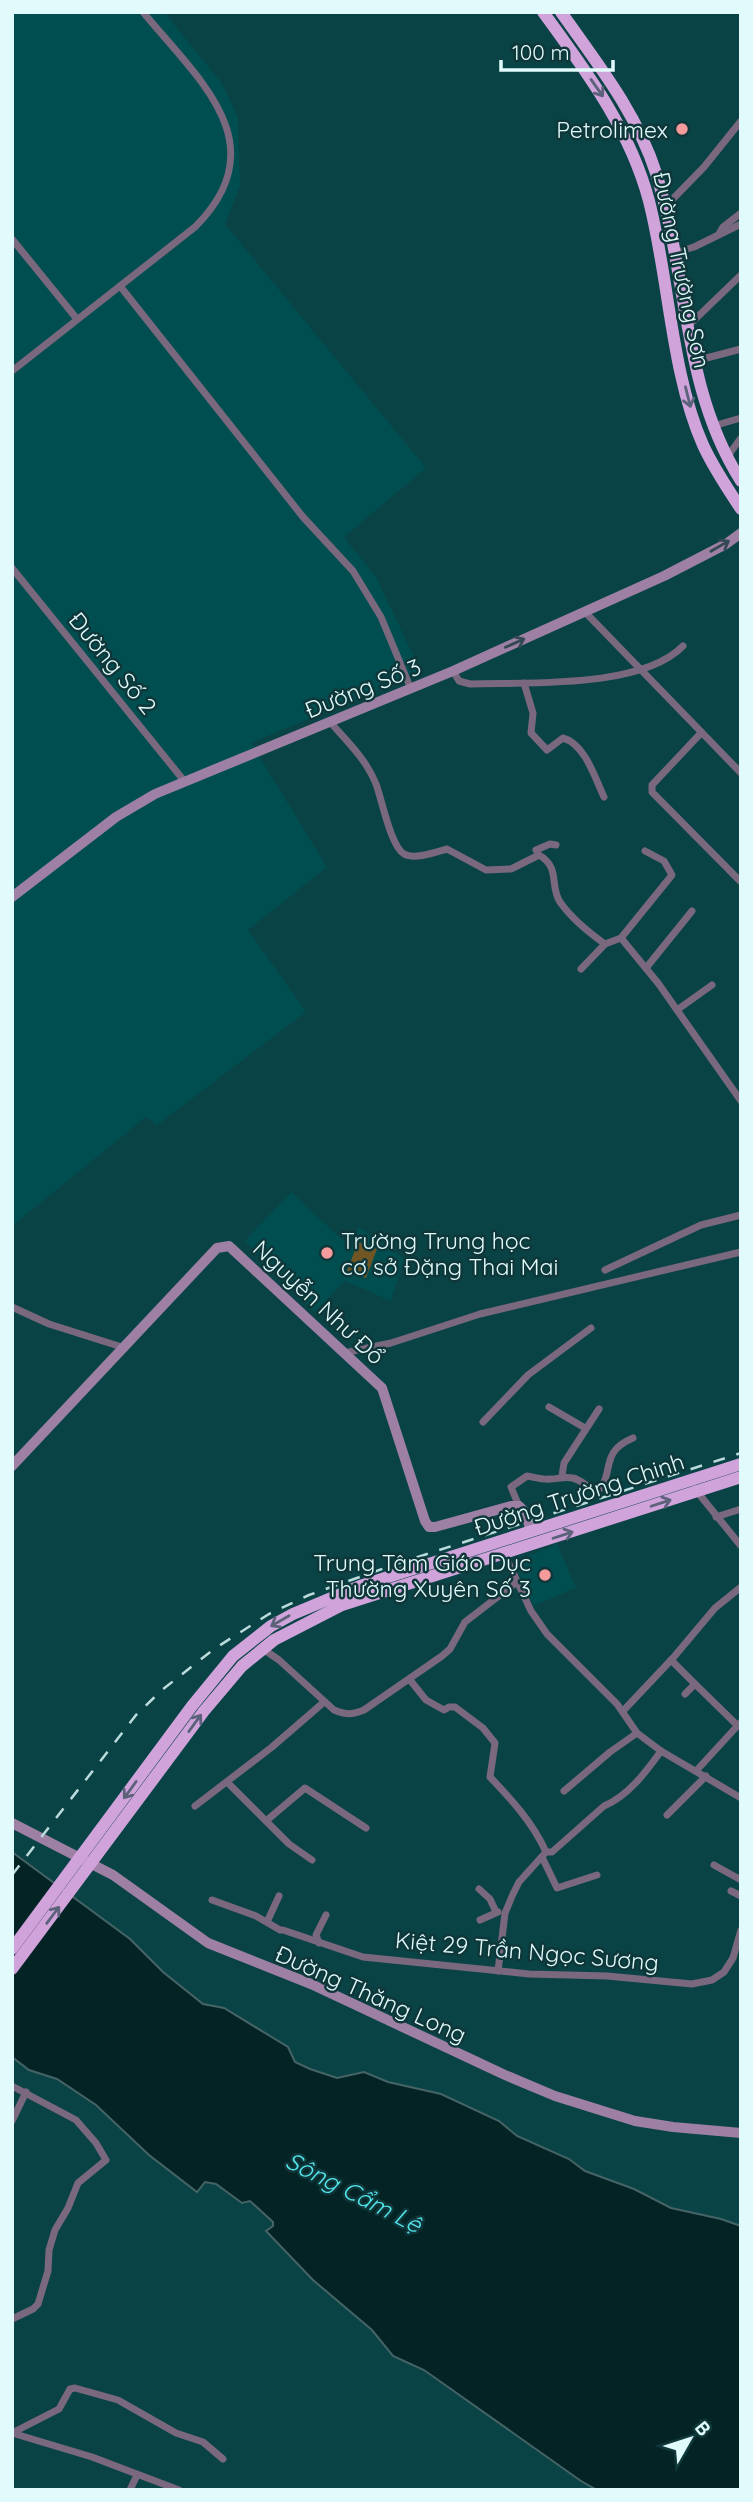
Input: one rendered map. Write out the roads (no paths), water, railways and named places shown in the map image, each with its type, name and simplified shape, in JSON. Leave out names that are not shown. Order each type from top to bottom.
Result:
[{"type":"highway","name":"Đường Trường Sơn","points":[[543,12],[605,100],[636,160],[649,201],[694,420],[710,460],[741,509]]},
{"type":"highway","name":"Đường Trường Sơn","points":[[561,12],[635,122],[656,174],[695,361],[712,426],[741,481]]},
{"type":"highway","name":"Đường Trường Chinh","points":[[92,1854],[242,1666],[294,1628],[342,1605],[504,1553],[694,1486],[741,1464]]},
{"type":"highway","name":"Đường Trường Chinh","points":[[92,1854],[208,1686],[233,1657],[271,1626],[318,1602],[360,1586],[531,1531],[694,1486],[741,1477]]},
{"type":"highway","points":[[12,1949],[92,1854]]},
{"type":"highway","points":[[12,1969],[92,1854]]},
{"type":"street","points":[[12,371],[195,227],[209,213],[227,184],[231,166],[225,118],[211,95],[142,12]]},
{"type":"street","points":[[664,207],[704,167],[741,121]]},
{"type":"street","points":[[719,234],[723,227],[741,213]]},
{"type":"street","points":[[674,253],[694,247],[741,224]]},
{"type":"street","points":[[12,239],[77,319]]},
{"type":"street","points":[[688,326],[741,275]]},
{"type":"street","points":[[120,285],[303,517],[353,571],[381,617],[411,689]]},
{"type":"street","points":[[695,361],[741,349]]},
{"type":"street","points":[[712,426],[741,418]]},
{"type":"street","points":[[727,458],[741,438]]},
{"type":"street","name":"Đường Số 3","points":[[12,897],[123,813],[155,794],[453,671],[585,612],[726,544],[741,533]]},
{"type":"street","name":"Đường Số 2","points":[[12,568],[185,782]]},
{"type":"street","points":[[585,612],[741,773]]},
{"type":"street","points":[[453,671],[463,683],[575,681],[640,670],[668,657],[683,646]]},
{"type":"street","points":[[524,682],[533,713],[529,730],[532,735],[547,750],[563,738],[573,743],[589,765],[604,797]]},
{"type":"street","points":[[330,722],[363,759],[375,782],[397,847],[405,855],[413,857],[447,849],[486,870],[511,869],[538,855],[552,866],[558,900],[576,921],[605,944]]},
{"type":"street","points":[[701,733],[651,789],[741,882]]},
{"type":"street","points":[[536,850],[550,844],[555,845]]},
{"type":"street","points":[[581,969],[605,944],[621,938],[672,875],[664,860],[645,851]]},
{"type":"street","points":[[646,968],[692,911]]},
{"type":"street","points":[[621,938],[677,1010],[741,1101]]},
{"type":"street","points":[[677,1010],[712,985]]},
{"type":"street","points":[[605,1270],[701,1225],[741,1215]]},
{"type":"street","name":"Nguyễn Như Đổ","points":[[12,1466],[217,1248],[229,1246],[382,1388],[429,1527],[494,1509],[519,1506]]},
{"type":"street","points":[[344,1353],[391,1343],[480,1314],[741,1252]]},
{"type":"street","points":[[12,1307],[49,1324],[125,1348]]},
{"type":"street","points":[[483,1423],[528,1375],[591,1328]]},
{"type":"street","points":[[549,1407],[585,1428]]},
{"type":"street","points":[[562,1476],[564,1463],[599,1409]]},
{"type":"street","points":[[531,1531],[525,1512],[511,1490],[516,1482],[527,1476],[550,1479],[562,1476],[584,1481],[590,1489],[598,1491],[602,1488],[608,1461],[621,1443],[633,1438]]},
{"type":"street","points":[[694,1486],[741,1546]]},
{"type":"street","points":[[716,1517],[741,1509]]},
{"type":"street","points":[[504,1553],[517,1582],[547,1634],[623,1711],[637,1733],[661,1751],[741,1798]]},
{"type":"street","points":[[262,1649],[279,1660],[324,1702],[345,1715],[354,1714],[410,1680],[450,1649],[465,1622],[517,1582]]},
{"type":"street","points":[[623,1711],[715,1608],[741,1587]]},
{"type":"street","points":[[671,1660],[739,1724],[696,1771]]},
{"type":"street","points":[[410,1680],[430,1704],[444,1710],[455,1707],[491,1736],[495,1749],[490,1777],[531,1824],[558,1888],[597,1875]]},
{"type":"street","points":[[685,1694],[695,1684]]},
{"type":"street","points":[[195,1806],[324,1702]]},
{"type":"street","points":[[564,1791],[603,1757],[637,1733]]},
{"type":"street","points":[[498,1971],[505,1913],[519,1882],[544,1855],[552,1852],[604,1806],[622,1795],[661,1751]]},
{"type":"street","points":[[667,1815],[706,1776]]},
{"type":"street","points":[[227,1782],[289,1844],[313,1860]]},
{"type":"street","points":[[266,1821],[305,1788],[366,1828]]},
{"type":"street","name":"Đường Thăng Long","points":[[12,1823],[113,1875],[208,1943],[311,1984],[505,2075],[566,2099],[635,2121],[741,2133]]},
{"type":"street","points":[[714,1865],[741,1880]]},
{"type":"street","points":[[479,1889],[490,1899],[496,1912]]},
{"type":"street","points":[[731,1891],[741,1896]]},
{"type":"street","points":[[267,1922],[279,1896]]},
{"type":"street","name":"Kiệt 29 Trần Ngọc Sương","points":[[212,1900],[281,1930],[363,1956],[529,1974],[607,1976],[692,1984],[718,1977],[729,1966],[741,1930]]},
{"type":"street","points":[[480,1920],[496,1912],[505,1913]]},
{"type":"street","points":[[319,1943],[316,1935],[326,1916]]},
{"type":"street","points":[[12,2086],[76,2120],[107,2160],[78,2183],[55,2230],[49,2250],[48,2271],[37,2304],[33,2309],[12,2319]]},
{"type":"street","points":[[12,2122],[26,2092]]},
{"type":"street","points":[[12,2433],[59,2409],[70,2389],[75,2388],[118,2399],[176,2433],[203,2442],[223,2459]]},
{"type":"street","points":[[12,2433],[92,2457],[178,2490]]},
{"type":"street","points":[[130,2490],[136,2475]]},
{"type":"water","name":"Sông Cẩm Lệ","points":[[12,1852],[130,1939],[163,1972],[203,2004],[224,2008],[288,2047],[295,2062],[337,2078],[364,2072],[388,2082],[441,2094],[499,2121],[517,2136],[569,2159],[585,2171],[634,2189],[671,2208],[741,2226],[741,2490],[597,2490],[581,2481],[424,2370],[393,2356],[372,2330],[313,2280],[266,2231],[273,2226],[273,2222],[250,2201],[242,2203],[216,2184],[205,2182],[197,2192],[149,2155],[96,2105],[57,2079],[29,2070],[12,2057]]},
{"type":"railway","points":[[12,1875],[136,1715],[162,1690],[214,1649],[269,1614],[309,1595],[399,1563],[741,1453]]},
{"type":"place","name":"Petrolimex","points":[[682,129]]},
{"type":"place","name":"Trường Trung học cơ sở Đặng Thai Mai","points":[[327,1253]]},
{"type":"place","name":"Trung Tâm Giáo Dục Thường Xuyên Số 3","points":[[545,1575]]}]
